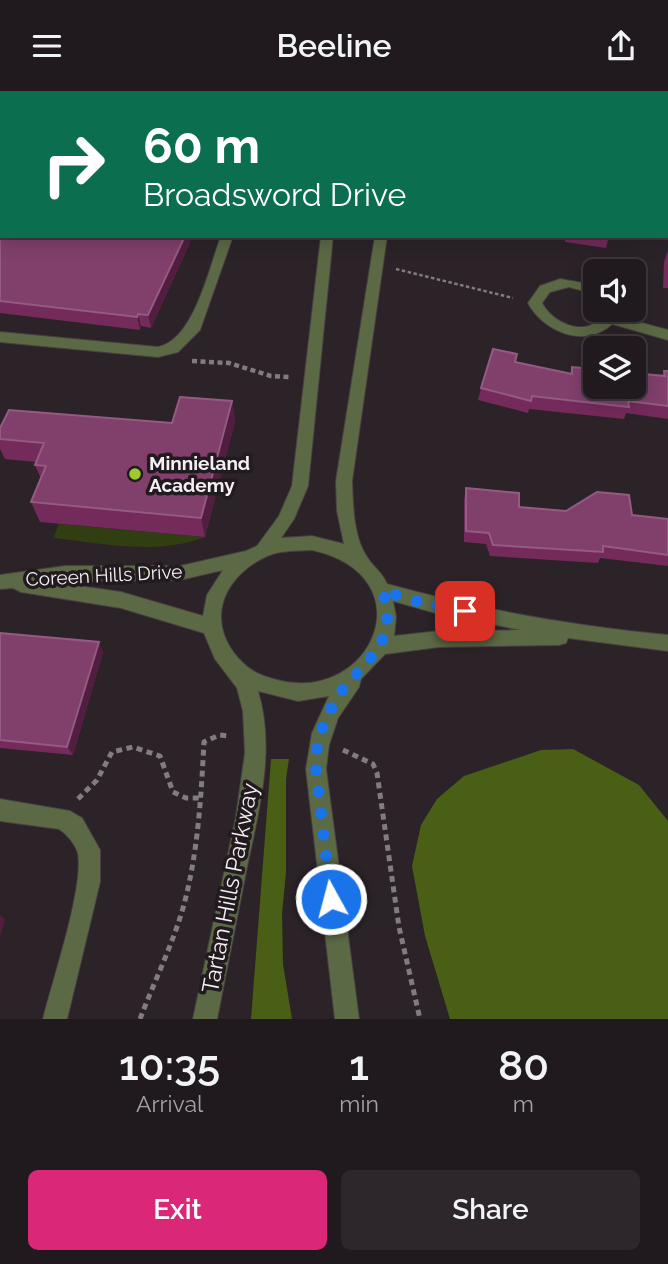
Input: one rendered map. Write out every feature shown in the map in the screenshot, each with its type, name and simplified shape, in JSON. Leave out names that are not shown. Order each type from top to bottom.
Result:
[{"type":"street","points":[[0,337],[159,352],[173,349],[193,330],[226,238]]},
{"type":"street","points":[[212,627],[213,604],[218,589],[227,576],[256,553],[286,519],[300,487],[327,238]]},
{"type":"street","points":[[358,559],[348,535],[344,510],[344,481],[381,238]]},
{"type":"street","points":[[583,285],[554,284],[544,289],[535,303],[543,319],[566,330],[593,330],[602,322]]},
{"type":"street","points":[[632,322],[668,335]]},
{"type":"street","points":[[256,553],[291,542],[308,542],[343,551],[358,559],[370,570],[383,590],[439,606],[597,636],[668,643]]},
{"type":"street","name":"Coreen Hills Drive","points":[[0,582],[65,573],[180,573],[256,553]]},
{"type":"street","name":"Coreen Hills Drive","points":[[0,582],[121,600],[212,627]]},
{"type":"street","name":"Tartan Hills Parkway","points":[[347,1019],[316,769],[317,746],[325,720],[338,695],[381,646],[388,615],[383,590]]},
{"type":"street","name":"Tartan Hills Parkway","points":[[212,627],[216,644],[227,662],[242,675],[270,689],[295,693],[326,689],[341,684],[361,670]]},
{"type":"street","points":[[381,646],[439,639],[597,636]]},
{"type":"street","name":"Tartan Hills Parkway","points":[[205,1019],[252,793],[253,710],[242,675]]},
{"type":"street","points":[[0,810],[62,820],[74,826],[89,850],[89,881],[55,1019]]},
{"type":"path","points":[[377,265],[535,303]]},
{"type":"path","points":[[173,349],[183,359],[191,361],[229,363],[271,376],[312,380]]},
{"type":"path","points":[[140,1019],[183,907],[202,798],[204,742],[219,735],[254,739]]},
{"type":"path","points":[[317,746],[341,749],[365,759],[373,764],[377,773],[398,927],[420,1019]]},
{"type":"path","points":[[62,820],[83,791],[97,781],[107,757],[120,748],[144,749],[160,756],[173,792],[186,798],[202,798]]},
{"type":"green space","points":[[59,524],[205,537],[168,546],[130,547],[53,538]]},
{"type":"green space","points":[[573,749],[639,785],[668,821],[668,1019],[450,1019],[425,936],[412,866],[421,825],[437,799],[464,776],[541,750]]},
{"type":"green space","points":[[271,759],[289,759],[286,779],[286,872],[282,914],[283,964],[292,1019],[251,1019]]},
{"type":"building","points":[[0,238],[184,238],[148,315],[138,314],[137,317],[0,301]]},
{"type":"building","points":[[493,349],[517,354],[515,362],[572,374],[572,367],[583,368],[583,399],[646,399],[646,374],[665,376],[664,371],[668,371],[668,406],[628,401],[629,407],[532,396],[531,401],[481,388]]},
{"type":"building","name":"Minnieland Academy","points":[[180,397],[232,401],[201,518],[31,502],[46,466],[35,465],[44,443],[0,439],[0,428],[9,410],[172,423]]},
{"type":"building","points":[[466,488],[519,493],[519,507],[566,511],[597,492],[629,495],[632,515],[668,519],[668,555],[603,546],[603,552],[493,545],[489,533],[466,531]]},
{"type":"building","points":[[0,633],[99,642],[67,747],[0,740]]},
{"type":"place","name":"Minnieland Academy","points":[[135,474]]},
{"type":"route","points":[[331,899],[316,769],[317,746],[325,720],[338,695],[381,646],[387,630],[388,615],[383,590],[407,599],[465,611]]}]
